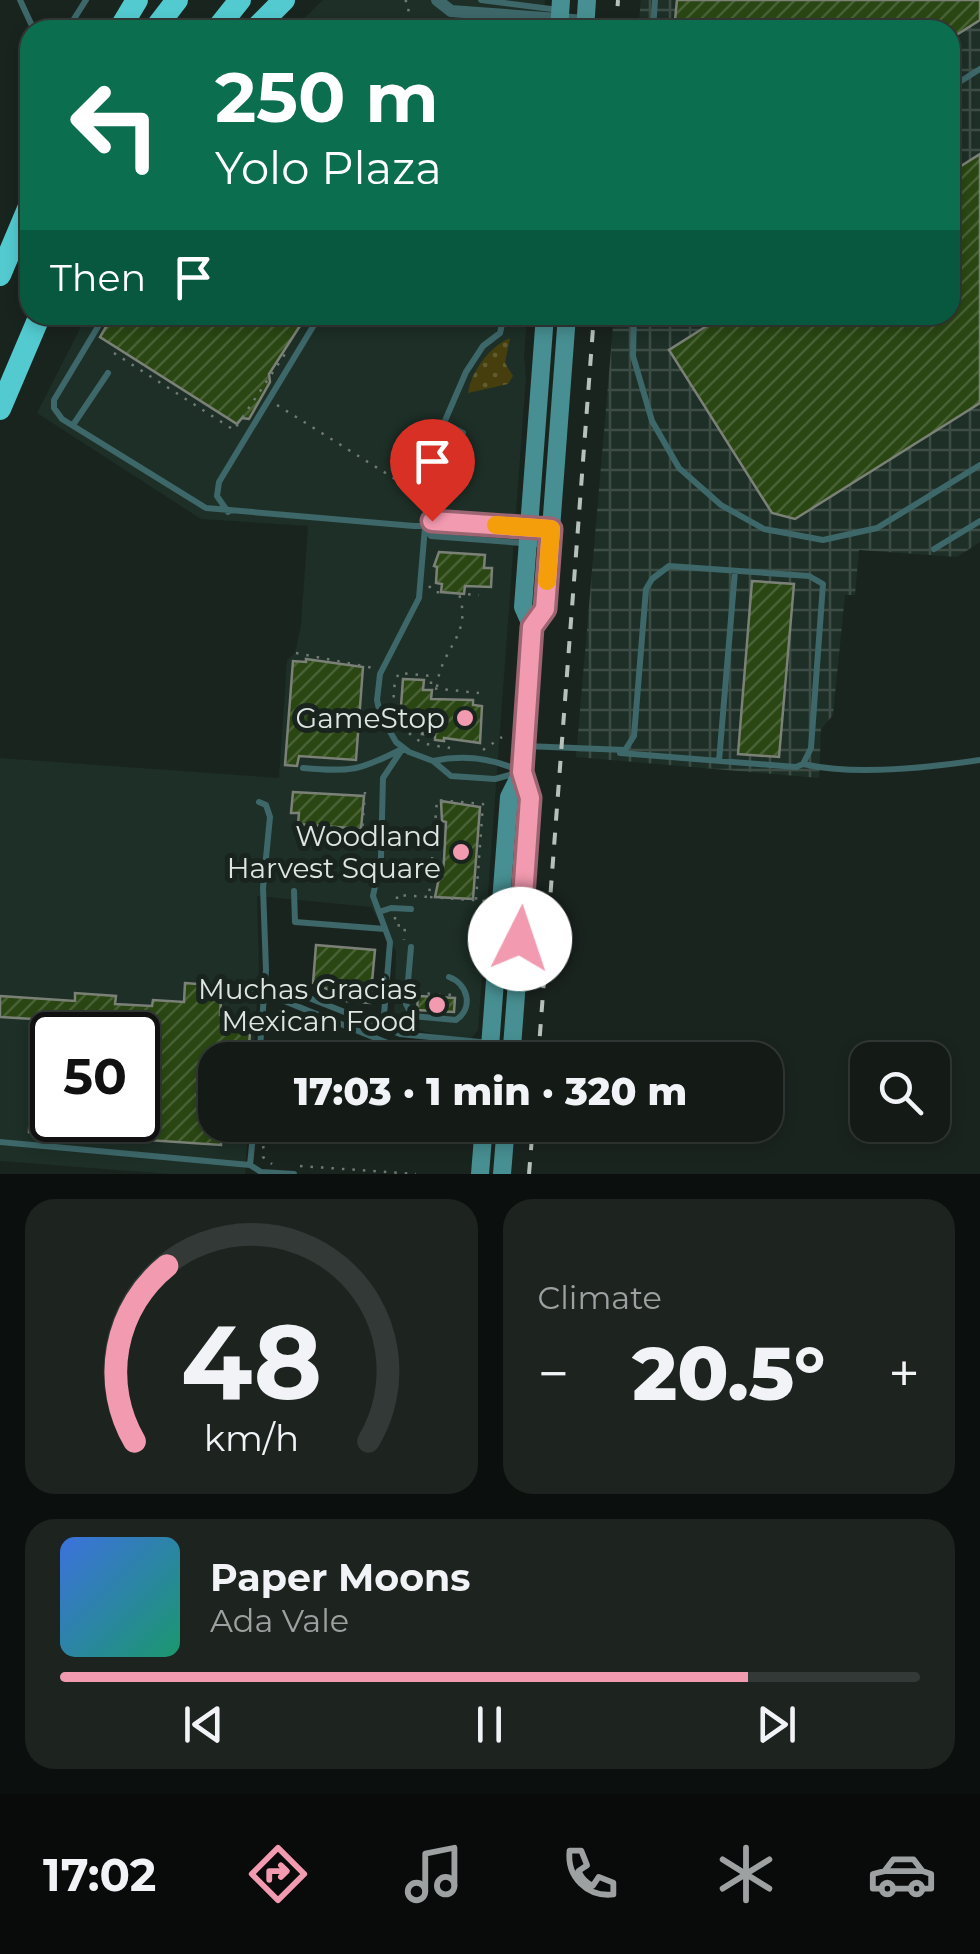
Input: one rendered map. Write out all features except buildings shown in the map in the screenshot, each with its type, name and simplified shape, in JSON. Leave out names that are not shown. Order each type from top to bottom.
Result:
[{"type":"highway","points":[[224,20],[240,0]]},
{"type":"highway","points":[[264,20],[284,0]]},
{"type":"highway","points":[[0,275],[20,228]]},
{"type":"highway","points":[[0,285],[20,246]]},
{"type":"highway","points":[[0,409],[36,325]]},
{"type":"main road","points":[[512,1042],[530,798],[522,772],[532,627],[523,607],[544,325]]},
{"type":"main road","points":[[532,627],[545,609],[566,325]]},
{"type":"main road","points":[[490,1042],[508,797],[522,772]]},
{"type":"main road","points":[[480,1174],[483,1142]]},
{"type":"main road","points":[[502,1174],[505,1142]]},
{"type":"street","points":[[437,0],[451,10],[560,15]]},
{"type":"lane","points":[[481,0],[560,15]]},
{"type":"lane","points":[[99,325],[54,400],[54,408],[73,425],[206,508],[425,526],[432,521],[550,537]]},
{"type":"lane","points":[[228,512],[217,496],[219,482],[314,325]]},
{"type":"lane","points":[[502,325],[500,333],[483,346],[466,372],[444,423],[428,480],[419,598],[381,672],[378,700],[380,714],[396,742],[433,761],[451,776],[495,779],[522,772]]},
{"type":"lane","points":[[634,325],[632,356],[652,421],[679,468],[721,504],[764,528],[823,540],[877,528],[980,465]]},
{"type":"lane","points":[[73,425],[108,372]]},
{"type":"lane","points":[[444,423],[464,433]]},
{"type":"lane","points":[[428,480],[459,488]]},
{"type":"lane","points":[[934,550],[980,521]]},
{"type":"lane","points":[[425,526],[431,536],[550,537]]},
{"type":"lane","points":[[620,752],[634,736],[646,589],[669,566],[809,576],[823,584],[811,748],[803,764]]},
{"type":"lane","points":[[719,760],[735,571]]},
{"type":"lane","points":[[524,746],[796,767],[803,764],[829,770],[980,760]]},
{"type":"lane","points":[[303,768],[349,772],[366,768],[403,748]]},
{"type":"lane","points":[[382,1028],[390,942],[373,896],[380,858],[383,778],[403,748]]},
{"type":"lane","points":[[433,761],[452,757],[496,760],[522,772]]},
{"type":"lane","points":[[258,802],[266,806],[270,816],[263,888],[260,1042]]},
{"type":"lane","points":[[294,890],[295,922],[385,929]]},
{"type":"lane","points":[[378,912],[396,907],[411,909]]},
{"type":"lane","points":[[411,947],[406,1010],[412,1016],[456,1020],[464,1014],[466,992],[461,983],[449,977]]},
{"type":"lane","points":[[238,987],[264,990],[279,986],[382,1028],[437,1042]]},
{"type":"lane","points":[[264,990],[382,1042]]},
{"type":"lane","points":[[0,1142],[196,1160],[294,1174]]},
{"type":"lane","points":[[250,1166],[252,1142]]},
{"type":"lane","points":[[194,1174],[196,1160]]},
{"type":"path","points":[[405,0],[409,4],[408,15]]},
{"type":"path","points":[[114,353],[234,430],[290,347]]},
{"type":"path","points":[[259,393],[427,496]]},
{"type":"path","points":[[429,587],[434,592],[479,595]]},
{"type":"path","points":[[437,689],[438,667],[461,632],[465,616],[459,594]]},
{"type":"path","points":[[296,652],[370,666],[381,672]]},
{"type":"path","points":[[457,749],[418,740],[398,718],[395,679],[399,674],[431,676],[431,688],[480,693]]},
{"type":"path","points":[[471,750],[484,750],[502,738]]},
{"type":"path","points":[[437,800],[483,804],[476,900]]},
{"type":"path","points":[[429,897],[491,901]]},
{"type":"path","points":[[408,992],[457,995]]},
{"type":"path","points":[[271,1031],[275,1012],[288,1010]]},
{"type":"path","points":[[263,1142],[263,1157],[272,1164]]},
{"type":"path","points":[[290,1165],[416,1174]]},
{"type":"shaded area","points":[[323,0],[545,0],[543,20],[302,20]]},
{"type":"shaded area","points":[[641,0],[980,0],[980,542],[957,557],[859,550],[855,595],[845,595],[833,715],[821,729],[819,778],[576,757],[613,325],[960,325],[960,20],[639,20]]},
{"type":"shaded area","points":[[82,325],[526,325],[526,377],[478,1030],[471,1039],[448,1038],[394,1023],[396,951],[371,907],[257,896],[259,969],[254,1042],[198,1042],[198,1142],[247,1142],[245,1174],[170,1174],[0,1161],[0,758],[279,778],[287,660],[295,653],[301,625],[308,526],[201,519],[37,413]]},
{"type":"shaded area","points":[[510,338],[505,363],[513,376],[508,384],[468,393],[482,361]]},
{"type":"railway","points":[[617,20],[618,0]]},
{"type":"railway","points":[[539,1042],[593,325]]},
{"type":"railway","points":[[529,1174],[532,1142]]},
{"type":"slow traffic","points":[[496,525],[551,529],[547,581]]},
{"type":"place","name":"GameStop","points":[[465,718]]},
{"type":"place","name":"Woodland Harvest Square","points":[[461,852]]},
{"type":"place","name":"Muchas Gracias Mexican Food","points":[[437,1005]]},
{"type":"route","points":[[432,521],[551,529],[545,609],[532,627],[522,772],[530,798],[520,939]]}]
